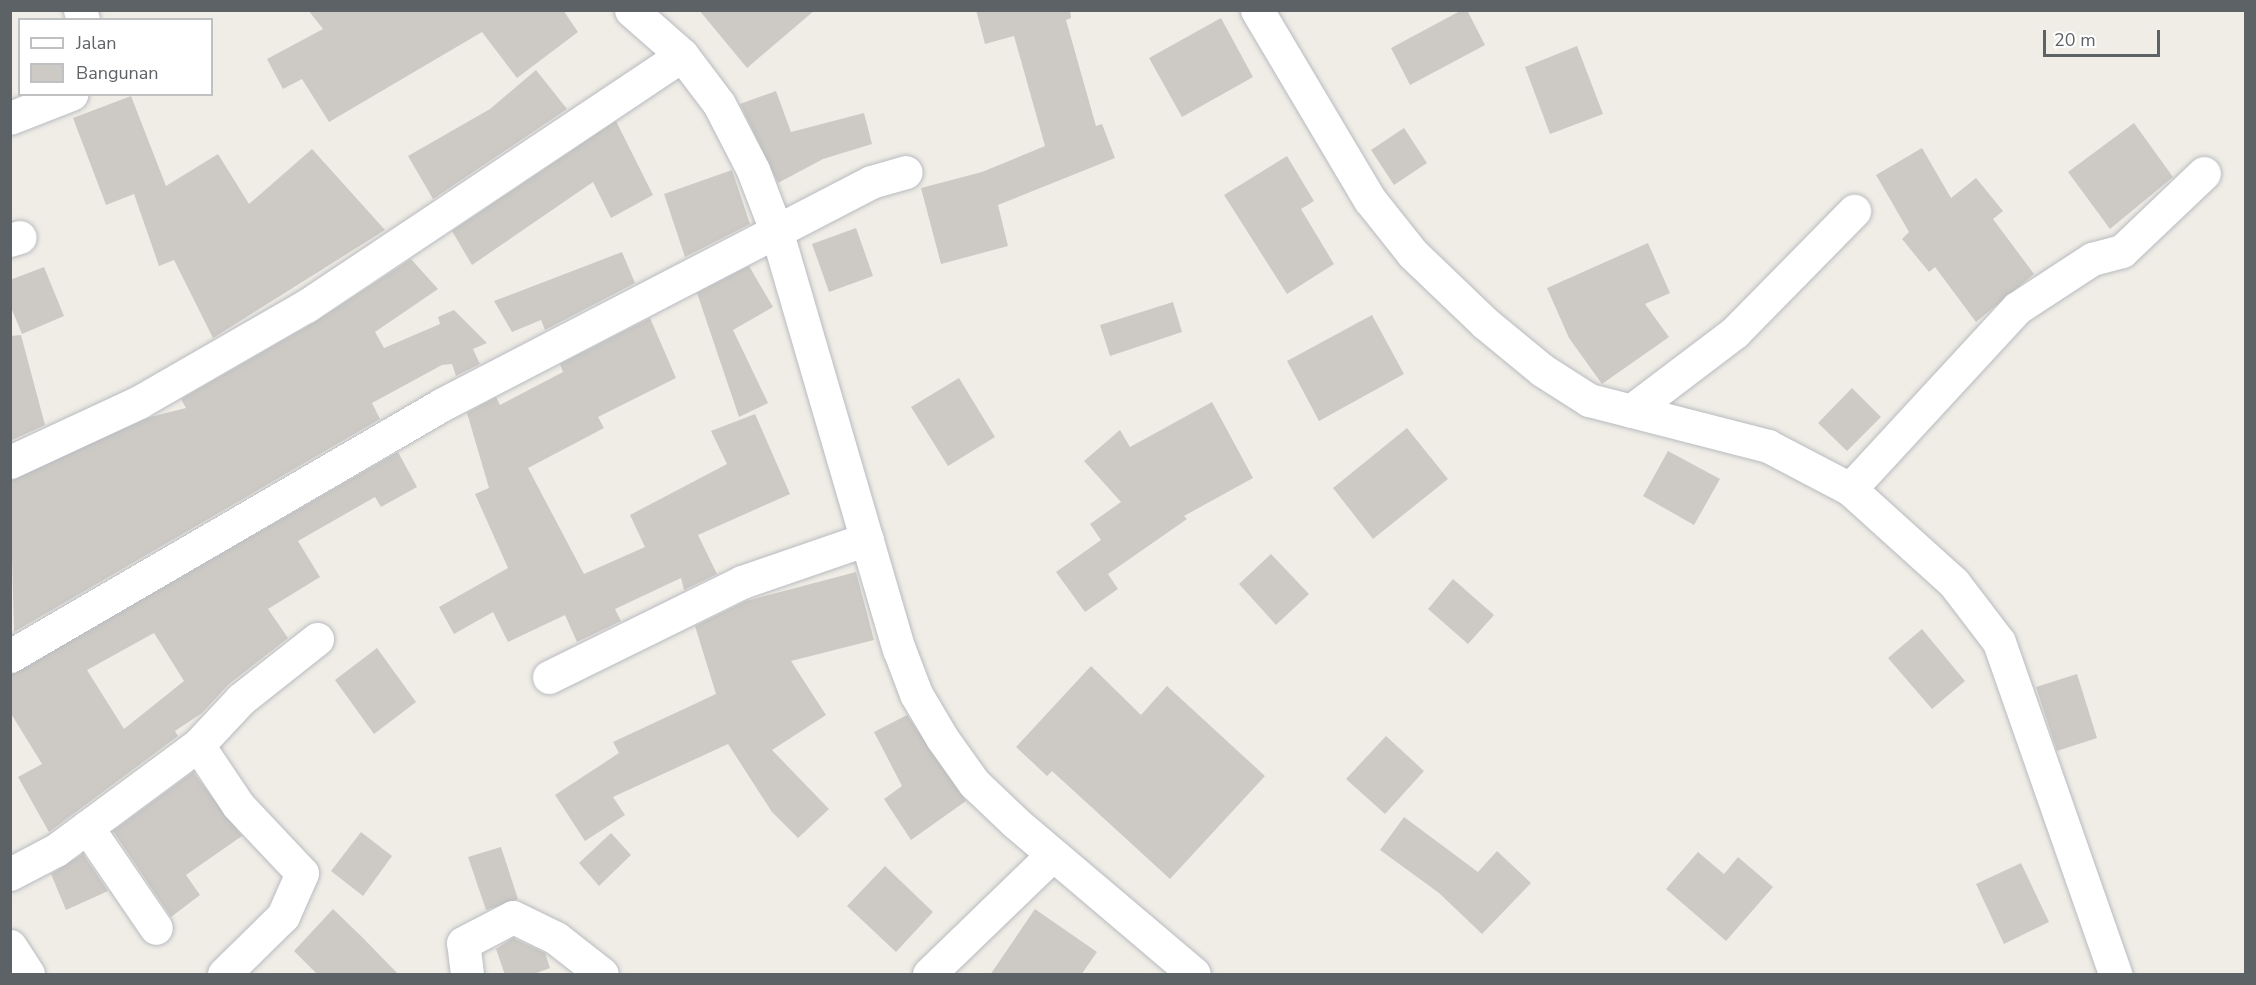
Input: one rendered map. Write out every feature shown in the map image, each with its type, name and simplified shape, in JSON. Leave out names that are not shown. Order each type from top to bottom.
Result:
[{"type":"street","points":[[1257,10],[1370,200],[1413,254],[1542,370],[1589,400],[1696,424],[1768,446],[1850,489],[1954,583],[1999,642],[2115,975]]},
{"type":"street","points":[[638,12],[682,55],[719,104],[753,170],[777,233],[899,649],[916,694],[942,738],[974,783],[1178,970]]},
{"type":"street","points":[[10,462],[139,402],[306,306],[682,55]]},
{"type":"street","points":[[10,118],[66,96]]},
{"type":"street","points":[[10,656],[441,405],[694,271],[777,233],[871,182],[906,172]]},
{"type":"street","points":[[1850,489],[2017,308],[2092,259],[2122,251],[2204,173]]},
{"type":"street","points":[[1631,411],[1735,332],[1854,211]]},
{"type":"street","points":[[549,677],[742,582],[867,539]]},
{"type":"street","points":[[10,874],[87,827],[198,745],[241,699],[317,639]]},
{"type":"street","points":[[198,745],[238,805],[302,873],[283,916],[223,974]]},
{"type":"street","points":[[87,827],[156,928]]},
{"type":"street","points":[[929,975],[1052,856]]},
{"type":"street","points":[[468,975],[463,942],[513,917],[556,938],[602,975]]},
{"type":"street","points":[[10,946],[28,975]]},
{"type":"building","points":[[308,10],[563,10],[578,32],[517,78],[482,32],[329,122],[302,79],[283,89],[267,59],[323,29]]},
{"type":"building","points":[[699,10],[815,10],[747,68]]},
{"type":"building","points":[[976,10],[1070,10],[1071,18],[1066,20],[1096,126],[1102,124],[1115,158],[998,205],[1008,246],[941,264],[921,188],[982,172],[1045,146],[1014,36],[985,44]]},
{"type":"building","points":[[1462,10],[1467,10],[1485,45],[1410,85],[1391,48]]},
{"type":"building","points":[[1221,18],[1253,77],[1182,117],[1149,58]]},
{"type":"building","points":[[1577,46],[1603,114],[1550,134],[1525,67]]},
{"type":"building","points":[[536,70],[567,109],[433,199],[408,156],[490,109]]},
{"type":"building","points":[[776,91],[791,132],[864,113],[872,144],[823,159],[778,183],[740,104]]},
{"type":"building","points":[[131,96],[166,186],[218,154],[249,204],[312,149],[385,230],[213,338],[174,260],[159,266],[134,194],[106,205],[73,118]]},
{"type":"building","points":[[616,121],[653,195],[611,218],[593,182],[472,265],[452,231]]},
{"type":"building","points":[[2134,123],[2173,177],[2110,229],[2068,172]]},
{"type":"building","points":[[1404,128],[1427,163],[1394,185],[1371,150]]},
{"type":"building","points":[[1922,148],[1951,198],[1976,178],[2003,211],[1993,219],[2034,274],[1976,322],[1935,267],[1929,272],[1902,239],[1909,232],[1876,175]]},
{"type":"building","points":[[1287,156],[1314,201],[1301,209],[1334,264],[1287,294],[1224,195]]},
{"type":"building","points":[[732,170],[750,224],[685,257],[664,194]]},
{"type":"building","points":[[856,228],[873,276],[829,292],[812,244]]},
{"type":"building","points":[[1648,243],[1670,293],[1645,304],[1669,337],[1602,384],[1569,338],[1547,288]]},
{"type":"building","points":[[622,252],[635,283],[545,330],[541,320],[512,332],[494,301]]},
{"type":"building","points":[[411,259],[438,289],[375,332],[384,348],[440,324],[438,317],[454,310],[487,343],[473,349],[480,364],[456,376],[452,364],[442,365],[372,403],[380,419],[14,632],[10,480],[150,417],[186,408],[181,399],[315,322]]},
{"type":"building","points":[[749,266],[773,307],[733,330],[768,403],[739,417],[697,293]]},
{"type":"building","points":[[44,267],[64,316],[22,334],[10,305],[10,280]]},
{"type":"building","points":[[1173,302],[1182,332],[1110,356],[1100,325]]},
{"type":"building","points":[[1372,315],[1404,374],[1319,421],[1287,361]]},
{"type":"building","points":[[650,318],[676,378],[598,417],[604,428],[528,468],[584,574],[645,547],[630,515],[727,464],[711,431],[755,414],[790,494],[698,535],[717,574],[684,590],[681,578],[615,609],[621,621],[577,642],[565,615],[508,642],[493,612],[454,634],[439,607],[508,568],[475,494],[489,488],[467,413],[496,397],[500,405],[563,372],[560,364]]},
{"type":"building","points":[[21,335],[45,425],[10,441],[10,336]]},
{"type":"building","points":[[959,378],[995,437],[948,466],[911,407]]},
{"type":"building","points":[[1852,388],[1881,417],[1847,451],[1818,423]]},
{"type":"building","points":[[1212,402],[1253,478],[1184,516],[1187,519],[1108,574],[1118,589],[1085,612],[1056,572],[1101,540],[1090,524],[1121,502],[1084,461],[1120,430],[1130,447]]},
{"type":"building","points":[[1407,428],[1448,479],[1373,539],[1333,488]]},
{"type":"building","points":[[1668,451],[1720,479],[1694,525],[1643,496]]},
{"type":"building","points":[[398,452],[417,487],[381,507],[375,497],[298,541],[320,577],[268,609],[288,638],[229,684],[202,713],[175,731],[178,736],[49,832],[18,777],[42,764],[10,712],[10,675]],"holes":[[[154,633],[184,681],[124,729],[87,670]]]},
{"type":"building","points":[[1271,554],[1309,594],[1276,625],[1239,584]]},
{"type":"building","points":[[856,572],[874,640],[791,661],[826,715],[772,750],[829,809],[798,838],[772,812],[728,744],[613,797],[625,815],[585,841],[555,795],[619,753],[613,742],[716,694],[695,626],[746,601]]},
{"type":"building","points":[[1453,579],[1494,615],[1468,644],[1428,609]]},
{"type":"building","points":[[1922,629],[1965,681],[1932,709],[1888,658]]},
{"type":"building","points":[[377,648],[416,702],[374,734],[335,680]]},
{"type":"building","points":[[1091,666],[1141,715],[1167,686],[1265,776],[1170,879],[1052,771],[1047,776],[1016,747]]},
{"type":"building","points":[[2077,674],[2097,738],[2057,751],[2036,687]]},
{"type":"building","points":[[907,715],[966,801],[911,840],[884,799],[902,786],[874,732]]},
{"type":"building","points":[[1386,736],[1424,771],[1385,814],[1346,779]]},
{"type":"building","points":[[193,772],[242,836],[186,875],[200,895],[171,917],[113,831]]},
{"type":"building","points":[[1404,817],[1478,872],[1497,851],[1531,883],[1482,934],[1439,893],[1380,850]]},
{"type":"building","points":[[361,832],[392,856],[363,896],[331,871]]},
{"type":"building","points":[[611,833],[631,855],[599,886],[579,863]]},
{"type":"building","points":[[501,847],[518,899],[486,910],[468,857]]},
{"type":"building","points":[[1698,852],[1724,874],[1738,857],[1773,887],[1726,941],[1666,889]]},
{"type":"building","points":[[83,854],[108,891],[66,910],[51,874]]},
{"type":"building","points":[[2021,863],[2049,922],[2004,944],[1976,884]]},
{"type":"building","points":[[885,866],[933,912],[896,952],[847,906]]},
{"type":"building","points":[[333,909],[399,975],[318,975],[294,951]]},
{"type":"building","points":[[1035,909],[1097,952],[1081,975],[990,975]]},
{"type":"building","points":[[513,938],[545,953],[550,968],[531,975],[505,975],[496,949]]}]
